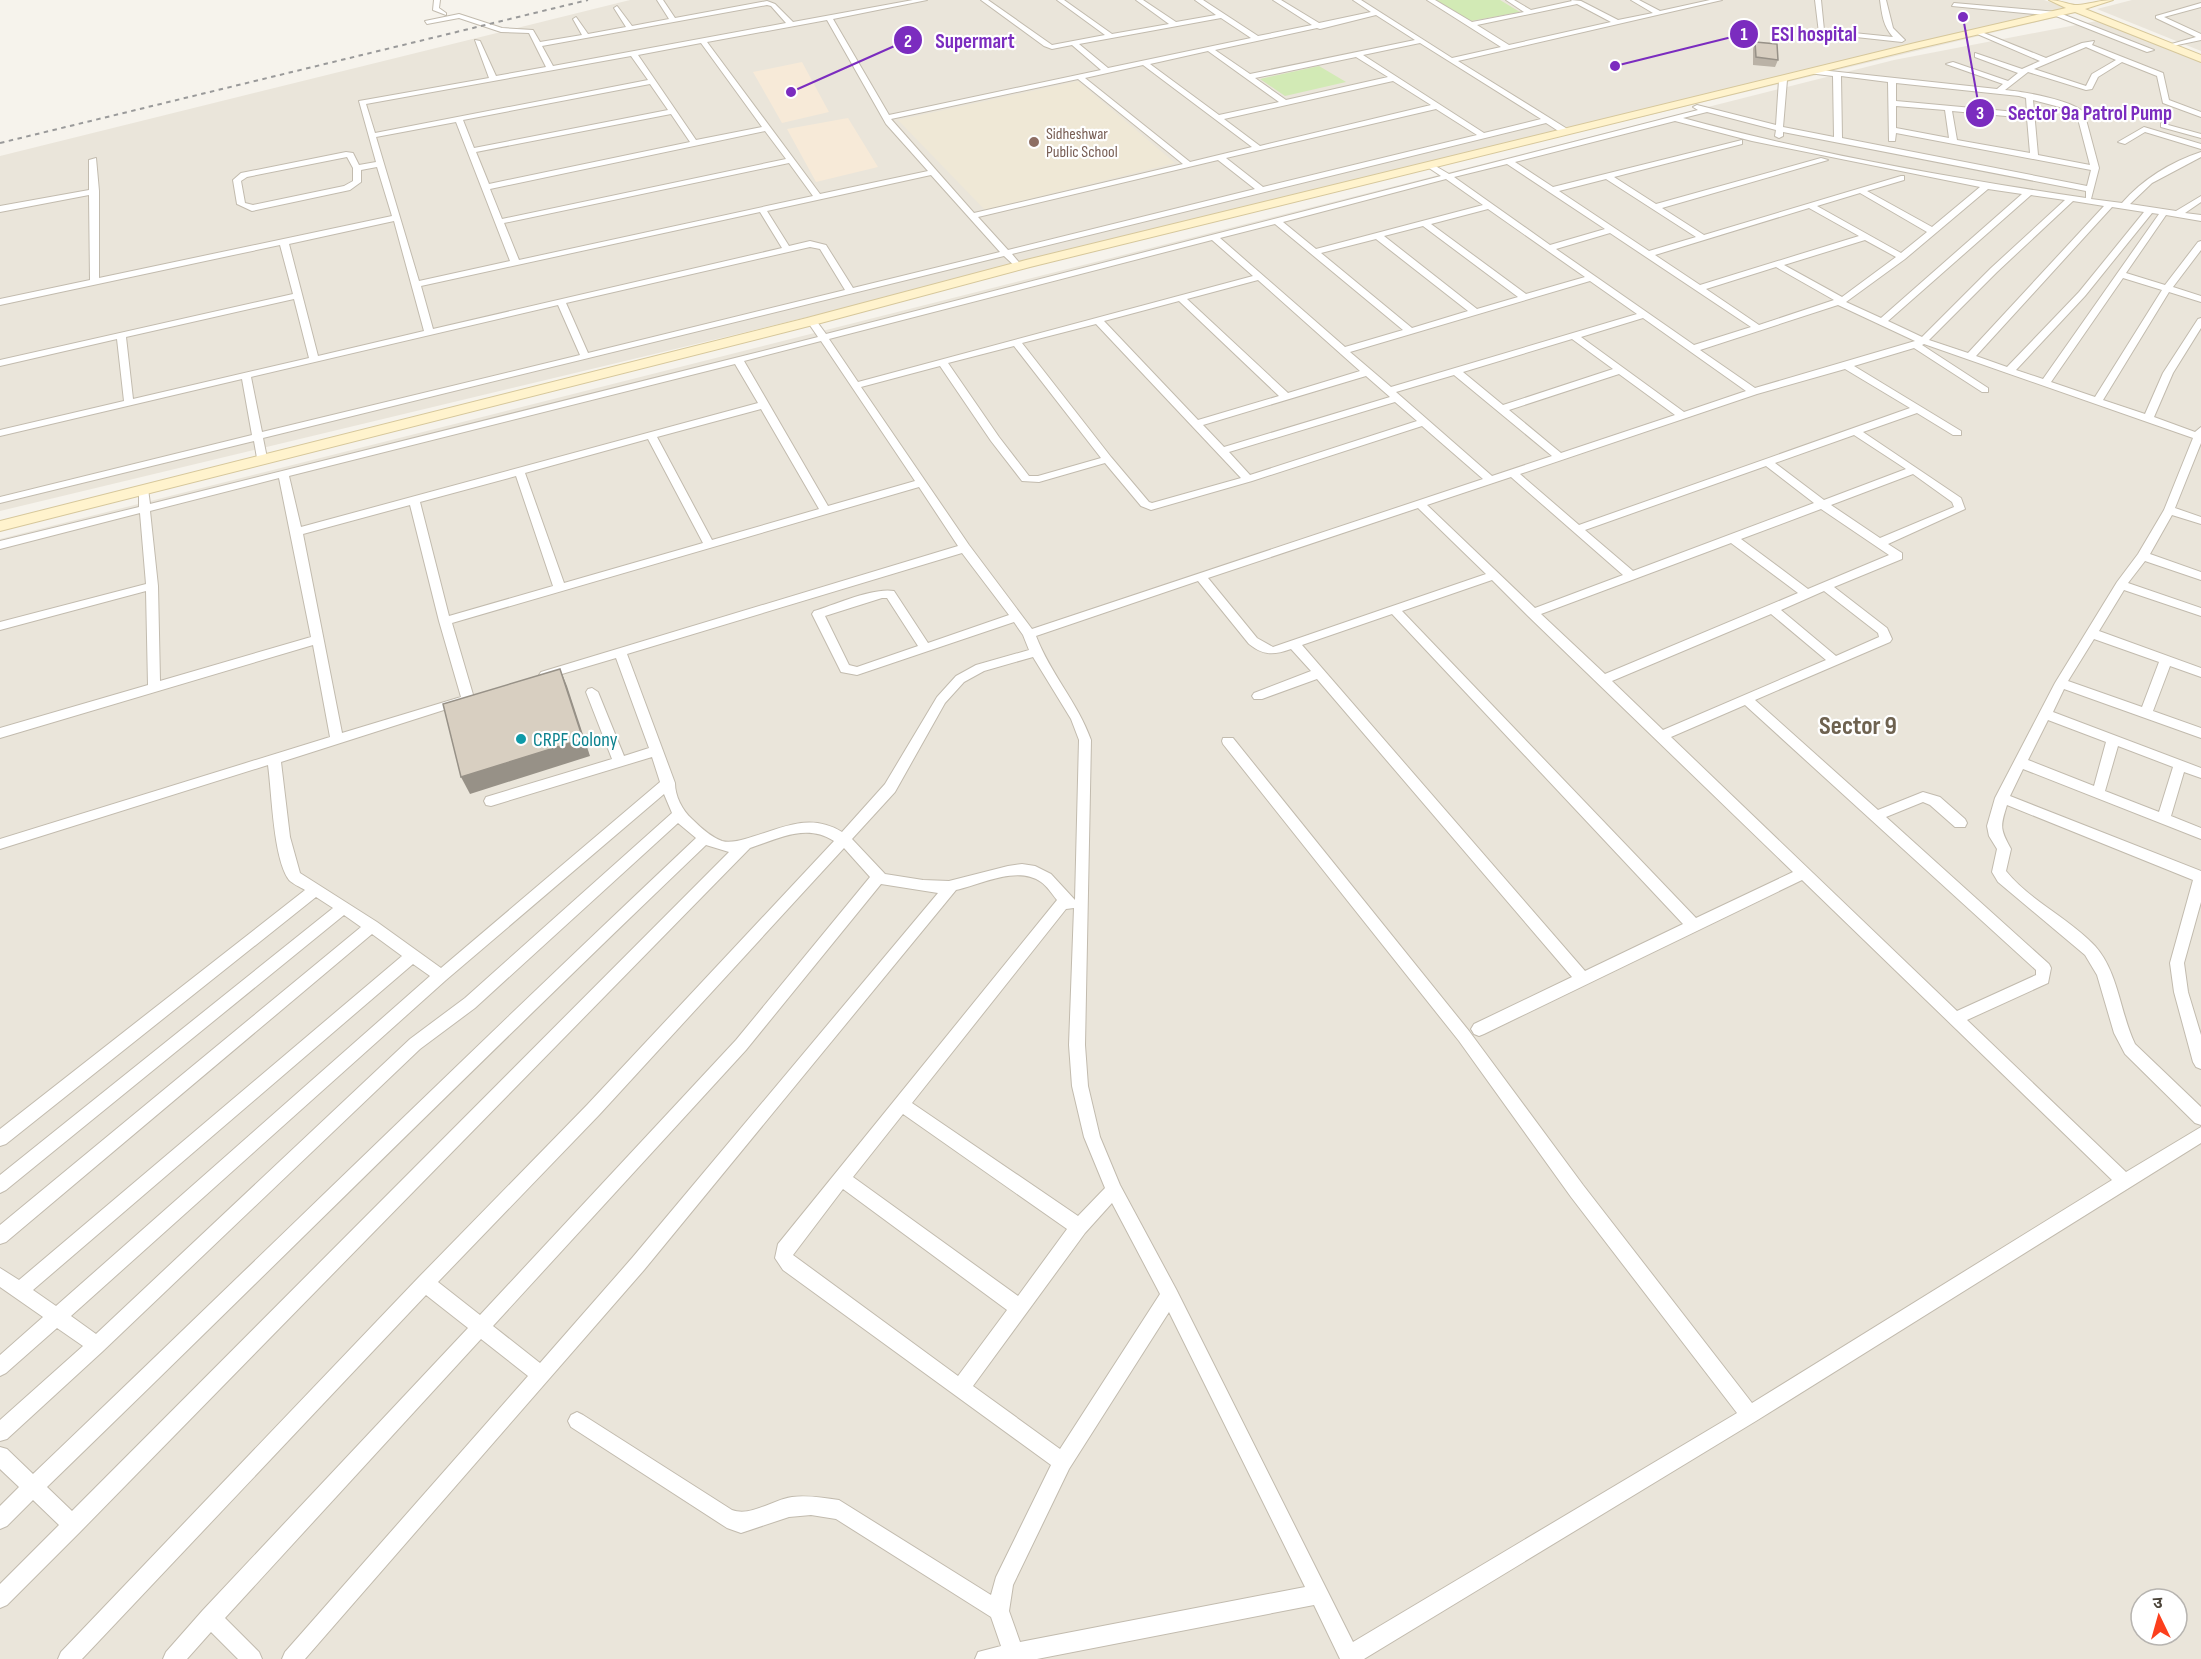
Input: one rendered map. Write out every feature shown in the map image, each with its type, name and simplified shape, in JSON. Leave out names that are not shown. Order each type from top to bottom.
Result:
[{"type":"street","points":[[437,0],[435,9],[441,13]]},
{"type":"street","points":[[660,0],[673,20]]},
{"type":"street","points":[[874,0],[880,8]]},
{"type":"street","points":[[429,333],[398,218],[362,103],[924,0]]},
{"type":"street","points":[[984,0],[1046,45],[1053,47],[1222,16]]},
{"type":"street","points":[[1060,0],[1112,37]]},
{"type":"street","points":[[1138,0],[1174,24]]},
{"type":"street","points":[[1198,0],[1257,39]]},
{"type":"street","points":[[1276,0],[1320,27]]},
{"type":"street","points":[[1356,0],[1566,132]]},
{"type":"street","points":[[1430,0],[1507,47]]},
{"type":"street","points":[[1509,0],[1530,12]]},
{"type":"street","points":[[1634,0],[1658,13]]},
{"type":"street","points":[[1687,0],[1696,5]]},
{"type":"street","points":[[1451,60],[1719,0]]},
{"type":"street","points":[[1818,0],[1821,32],[1902,40]]},
{"type":"street","points":[[1883,0],[1889,29],[1893,35],[1915,46]]},
{"type":"street","points":[[2054,0],[2201,59]]},
{"type":"street","points":[[0,526],[812,321],[1018,266],[2108,0]]},
{"type":"street","points":[[1469,25],[1577,1],[1616,22]]},
{"type":"street","points":[[537,45],[673,20],[718,9],[770,4],[792,24]]},
{"type":"street","points":[[1953,4],[2057,14],[2150,50]]},
{"type":"street","points":[[2201,4],[2158,17],[2201,38]]},
{"type":"street","points":[[617,8],[630,28]]},
{"type":"street","points":[[886,118],[1377,14]]},
{"type":"street","points":[[427,22],[459,16],[501,30],[528,30],[550,68]]},
{"type":"street","points":[[829,18],[886,118],[1018,266]]},
{"type":"street","points":[[576,20],[586,36]]},
{"type":"street","points":[[1999,92],[2025,71],[2084,44],[2126,29]]},
{"type":"street","points":[[1977,32],[2046,61]]},
{"type":"street","points":[[2170,46],[2201,38]]},
{"type":"street","points":[[1248,77],[1420,40]]},
{"type":"street","points":[[477,41],[494,79]]},
{"type":"street","points":[[703,41],[818,196]]},
{"type":"street","points":[[1075,44],[1107,71]]},
{"type":"street","points":[[2084,44],[2162,77],[2165,99],[2169,104],[2201,115]]},
{"type":"street","points":[[1210,50],[1285,103]]},
{"type":"street","points":[[633,53],[695,144]]},
{"type":"street","points":[[1357,54],[1482,135]]},
{"type":"street","points":[[1978,55],[2086,88],[2095,76],[2122,59]]},
{"type":"street","points":[[1145,63],[1259,149]]},
{"type":"street","points":[[1950,64],[2008,83]]},
{"type":"street","points":[[1811,71],[2029,95],[2079,111],[2096,168],[2087,202]]},
{"type":"street","points":[[1837,74],[1838,141]]},
{"type":"street","points":[[1080,77],[1189,165]]},
{"type":"street","points":[[1218,118],[1395,78]]},
{"type":"street","points":[[1777,144],[1781,129],[1783,80]]},
{"type":"street","points":[[1892,80],[1892,150]]},
{"type":"street","points":[[372,136],[653,81]]},
{"type":"street","points":[[2029,95],[2034,156]]},
{"type":"street","points":[[1685,102],[1705,110],[1781,129],[2091,189]]},
{"type":"street","points":[[1892,103],[2032,116]]},
{"type":"street","points":[[971,216],[1438,106]]},
{"type":"street","points":[[1948,108],[1953,141]]},
{"type":"street","points":[[0,545],[738,360],[1450,178],[1705,110]]},
{"type":"street","points":[[471,151],[672,111]]},
{"type":"street","points":[[1678,118],[1777,144],[1986,186],[2201,218]]},
{"type":"street","points":[[459,119],[515,262]]},
{"type":"street","points":[[0,500],[1547,120]]},
{"type":"street","points":[[2164,125],[2201,136]]},
{"type":"street","points":[[486,187],[767,128]]},
{"type":"street","points":[[2122,142],[2144,129],[2201,147]]},
{"type":"street","points":[[1892,130],[2096,168]]},
{"type":"street","points":[[1552,190],[1739,142]]},
{"type":"street","points":[[346,154],[350,154],[357,168],[357,182],[347,188],[252,208],[241,204],[237,180],[244,175],[346,154]]},
{"type":"street","points":[[2123,207],[2139,186],[2201,154]]},
{"type":"street","points":[[1220,158],[1262,191]]},
{"type":"street","points":[[93,160],[95,282]]},
{"type":"street","points":[[500,222],[791,160]]},
{"type":"street","points":[[1654,207],[1824,160]]},
{"type":"street","points":[[1510,162],[1758,328]]},
{"type":"street","points":[[357,168],[380,164]]},
{"type":"street","points":[[1432,166],[1754,392]]},
{"type":"street","points":[[415,285],[932,172]]},
{"type":"street","points":[[1606,176],[1703,238]]},
{"type":"street","points":[[1648,254],[1901,178]]},
{"type":"street","points":[[1692,349],[1840,302],[1902,257],[1986,186]]},
{"type":"street","points":[[0,209],[95,191]]},
{"type":"street","points":[[1862,191],[1932,231]]},
{"type":"street","points":[[1882,322],[2028,193]]},
{"type":"street","points":[[2179,213],[2201,198]]},
{"type":"street","points":[[1029,634],[1754,392],[1919,343],[2071,200]]},
{"type":"street","points":[[1970,357],[2109,205]]},
{"type":"street","points":[[1315,252],[1490,206]]},
{"type":"street","points":[[1811,206],[1902,257]]},
{"type":"street","points":[[762,208],[787,249]]},
{"type":"street","points":[[2009,371],[2082,294],[2150,210]]},
{"type":"street","points":[[2045,383],[2087,326],[2119,274],[2164,212]]},
{"type":"street","points":[[0,302],[398,218]]},
{"type":"street","points":[[1278,222],[1410,331]]},
{"type":"street","points":[[1425,224],[1525,298]]},
{"type":"street","points":[[1549,248],[1612,230]]},
{"type":"street","points":[[1378,236],[1475,312]]},
{"type":"street","points":[[1699,288],[1866,237]]},
{"type":"street","points":[[1215,238],[1490,480]]},
{"type":"street","points":[[284,242],[314,360]]},
{"type":"street","points":[[0,433],[810,244],[823,247],[850,291]]},
{"type":"street","points":[[2097,401],[2167,289],[2201,244]]},
{"type":"street","points":[[1778,265],[1840,302],[1919,343],[1985,390]]},
{"type":"street","points":[[2119,274],[2201,299]]},
{"type":"street","points":[[856,385],[1259,277]]},
{"type":"street","points":[[1343,351],[1592,278]]},
{"type":"street","points":[[2082,294],[2102,301]]},
{"type":"street","points":[[0,363],[298,295]]},
{"type":"street","points":[[1181,298],[1286,397]]},
{"type":"street","points":[[561,302],[585,356]]},
{"type":"street","points":[[1222,451],[1456,371],[1644,315]]},
{"type":"street","points":[[1098,320],[1248,479]]},
{"type":"street","points":[[812,321],[965,548],[1029,634],[1036,652],[1077,718],[1085,740],[1077,1045],[1080,1086],[1092,1137],[1114,1190],[1170,1295],[1351,1657],[1750,1415],[2201,1134]]},
{"type":"street","points":[[2148,419],[2168,373],[2201,321]]},
{"type":"street","points":[[121,335],[129,403]]},
{"type":"street","points":[[1574,336],[1683,416]]},
{"type":"street","points":[[1016,342],[1107,459],[1145,504],[1151,507],[1248,479],[1424,422]]},
{"type":"street","points":[[1919,343],[1970,357],[2148,419],[2200,434],[2169,510],[2143,556],[2121,585],[2061,683],[2002,798],[1994,826],[1996,836],[2004,849],[1999,872],[2002,878],[2090,951],[2104,973],[2122,1033],[2130,1049],[2201,1118]]},
{"type":"street","points":[[738,360],[825,510]]},
{"type":"street","points":[[942,362],[994,439],[1026,479],[1039,479],[1107,459]]},
{"type":"street","points":[[1846,365],[1957,433]]},
{"type":"street","points":[[1502,409],[1620,370]]},
{"type":"street","points":[[1456,371],[1560,457]]},
{"type":"street","points":[[1197,424],[1367,372]]},
{"type":"street","points":[[246,375],[262,458]]},
{"type":"street","points":[[297,532],[763,405]]},
{"type":"street","points":[[1577,529],[1917,409]]},
{"type":"street","points":[[1855,431],[1957,500],[1959,509],[1955,513],[1879,543]]},
{"type":"street","points":[[652,437],[709,544]]},
{"type":"street","points":[[1603,680],[1898,556],[1822,504],[1766,461]]},
{"type":"street","points":[[1532,613],[1914,470]]},
{"type":"street","points":[[283,473],[319,639],[337,740]]},
{"type":"street","points":[[520,473],[560,589]]},
{"type":"street","points":[[1513,473],[1631,576]]},
{"type":"street","points":[[445,621],[921,483]]},
{"type":"street","points":[[144,489],[152,586],[154,688]]},
{"type":"street","points":[[0,844],[473,696],[445,621],[414,501]]},
{"type":"street","points":[[1420,504],[2125,1182]]},
{"type":"street","points":[[2169,510],[2201,521]]},
{"type":"street","points":[[1732,538],[1808,595]]},
{"type":"street","points":[[531,679],[965,548]]},
{"type":"street","points":[[2143,556],[2201,576]]},
{"type":"street","points":[[1201,577],[1262,648],[1273,651],[1493,575]]},
{"type":"street","points":[[2121,585],[2201,612]]},
{"type":"street","points":[[0,626],[152,586]]},
{"type":"street","points":[[1661,736],[1886,639],[1883,631],[1826,587]]},
{"type":"street","points":[[818,614],[882,594],[890,594],[925,648]]},
{"type":"street","points":[[809,595],[845,669],[850,672],[1016,617]]},
{"type":"street","points":[[1393,608],[1695,927]]},
{"type":"street","points":[[1774,609],[1836,662]]},
{"type":"street","points":[[2091,633],[2201,673]]},
{"type":"street","points":[[0,733],[319,639]]},
{"type":"street","points":[[1293,643],[1583,980]]},
{"type":"street","points":[[620,652],[679,814],[705,838],[717,845],[728,847],[746,844],[780,831],[802,826],[822,828],[858,852],[878,877],[921,886],[950,888],[969,883],[988,874],[1031,871],[1045,877],[1065,900],[1082,913]]},
{"type":"street","points":[[68,1659],[425,1283],[601,1102],[843,840],[890,788],[941,700],[960,680],[980,668],[1036,652]]},
{"type":"street","points":[[2146,713],[2166,660]]},
{"type":"street","points":[[1258,696],[1319,673]]},
{"type":"street","points":[[2061,683],[2201,733]]},
{"type":"street","points":[[592,692],[620,762]]},
{"type":"street","points":[[1746,699],[2044,968],[2043,979],[1955,1019]]},
{"type":"street","points":[[2046,714],[2201,773]]},
{"type":"street","points":[[2098,794],[2113,740]]},
{"type":"street","points":[[1228,741],[1464,1036],[1578,1191],[1750,1415]]},
{"type":"street","points":[[491,801],[656,751]]},
{"type":"street","points":[[274,758],[289,868],[295,877],[372,926],[441,976]]},
{"type":"street","points":[[2020,763],[2201,834]]},
{"type":"street","points":[[2163,819],[2180,765]]},
{"type":"street","points":[[0,1367],[441,976],[668,783]]},
{"type":"street","points":[[1876,816],[1923,797],[1935,801],[1960,823]]},
{"type":"street","points":[[2002,798],[2201,877],[2195,920],[2176,963],[2181,992],[2201,1062]]},
{"type":"street","points":[[0,1432],[97,1345],[415,1044],[465,1007],[679,814]]},
{"type":"street","points":[[0,1519],[295,1235],[508,1025],[705,838]]},
{"type":"street","points":[[0,1598],[746,844]]},
{"type":"street","points":[[1479,1029],[1804,873]]},
{"type":"street","points":[[173,1659],[741,1044],[878,877]]},
{"type":"street","points":[[292,1659],[638,1264],[950,888]]},
{"type":"street","points":[[0,1139],[315,890]]},
{"type":"street","points":[[1062,1462],[962,1387],[789,1264],[784,1258],[784,1250],[1065,900]]},
{"type":"street","points":[[0,1185],[343,908]]},
{"type":"street","points":[[0,1236],[372,926]]},
{"type":"street","points":[[19,1291],[413,955]]},
{"type":"street","points":[[901,1104],[1079,1227]]},
{"type":"street","points":[[841,1178],[1020,1308]]},
{"type":"street","points":[[962,1387],[1079,1227],[1114,1190]]},
{"type":"street","points":[[0,1277],[97,1345]]},
{"type":"street","points":[[425,1283],[541,1375]]},
{"type":"street","points":[[1014,1652],[1004,1630],[999,1611],[1003,1584],[1062,1462],[1170,1295]]},
{"type":"street","points":[[577,1421],[727,1518],[741,1523],[789,1507],[811,1504],[839,1510],[999,1611]]},
{"type":"street","points":[[0,1456],[73,1524]]},
{"type":"street","points":[[985,1659],[1319,1594]]},
{"type":"street","points":[[210,1617],[252,1659]]},
{"type":"shaded area","points":[[630,0],[2044,0],[2079,12],[0,511],[0,156]]},
{"type":"shaded area","points":[[2132,0],[2201,0],[2201,51],[2097,9]]},
{"type":"shaded area","name":"Sector 9","points":[[2107,19],[2201,58],[2201,1659],[0,1659],[0,539],[1894,60]]},
{"type":"shaded area","points":[[802,62],[829,112],[782,123],[753,72]]},
{"type":"shaded area","name":"Sidheshwar Public School","points":[[1078,81],[1175,163],[985,210],[898,120]]},
{"type":"shaded area","points":[[848,118],[878,167],[816,182],[787,129]]},
{"type":"green space","points":[[1436,0],[1500,0],[1520,12],[1471,21]]},
{"type":"green space","points":[[1319,66],[1346,82],[1285,96],[1260,79]]},
{"type":"building","points":[[1755,42],[1777,44],[1778,60],[1756,57]]},
{"type":"building","name":"CRPF Colony","points":[[560,669],[583,739],[461,777],[443,704]]},
{"type":"railway","points":[[0,143],[588,0]]},
{"type":"place","name":"Sector 9a Patrol Pump","points":[[1963,17]]},
{"type":"place","name":"ESI hospital","points":[[1615,66]]},
{"type":"place","name":"Supermart","points":[[791,92]]},
{"type":"place","name":"Sidheshwar Public School","points":[[1034,142]]},
{"type":"place","name":"CRPF Colony","points":[[521,739]]},
{"type":"district","name":"Sector 9","points":[[1858,725]]}]
